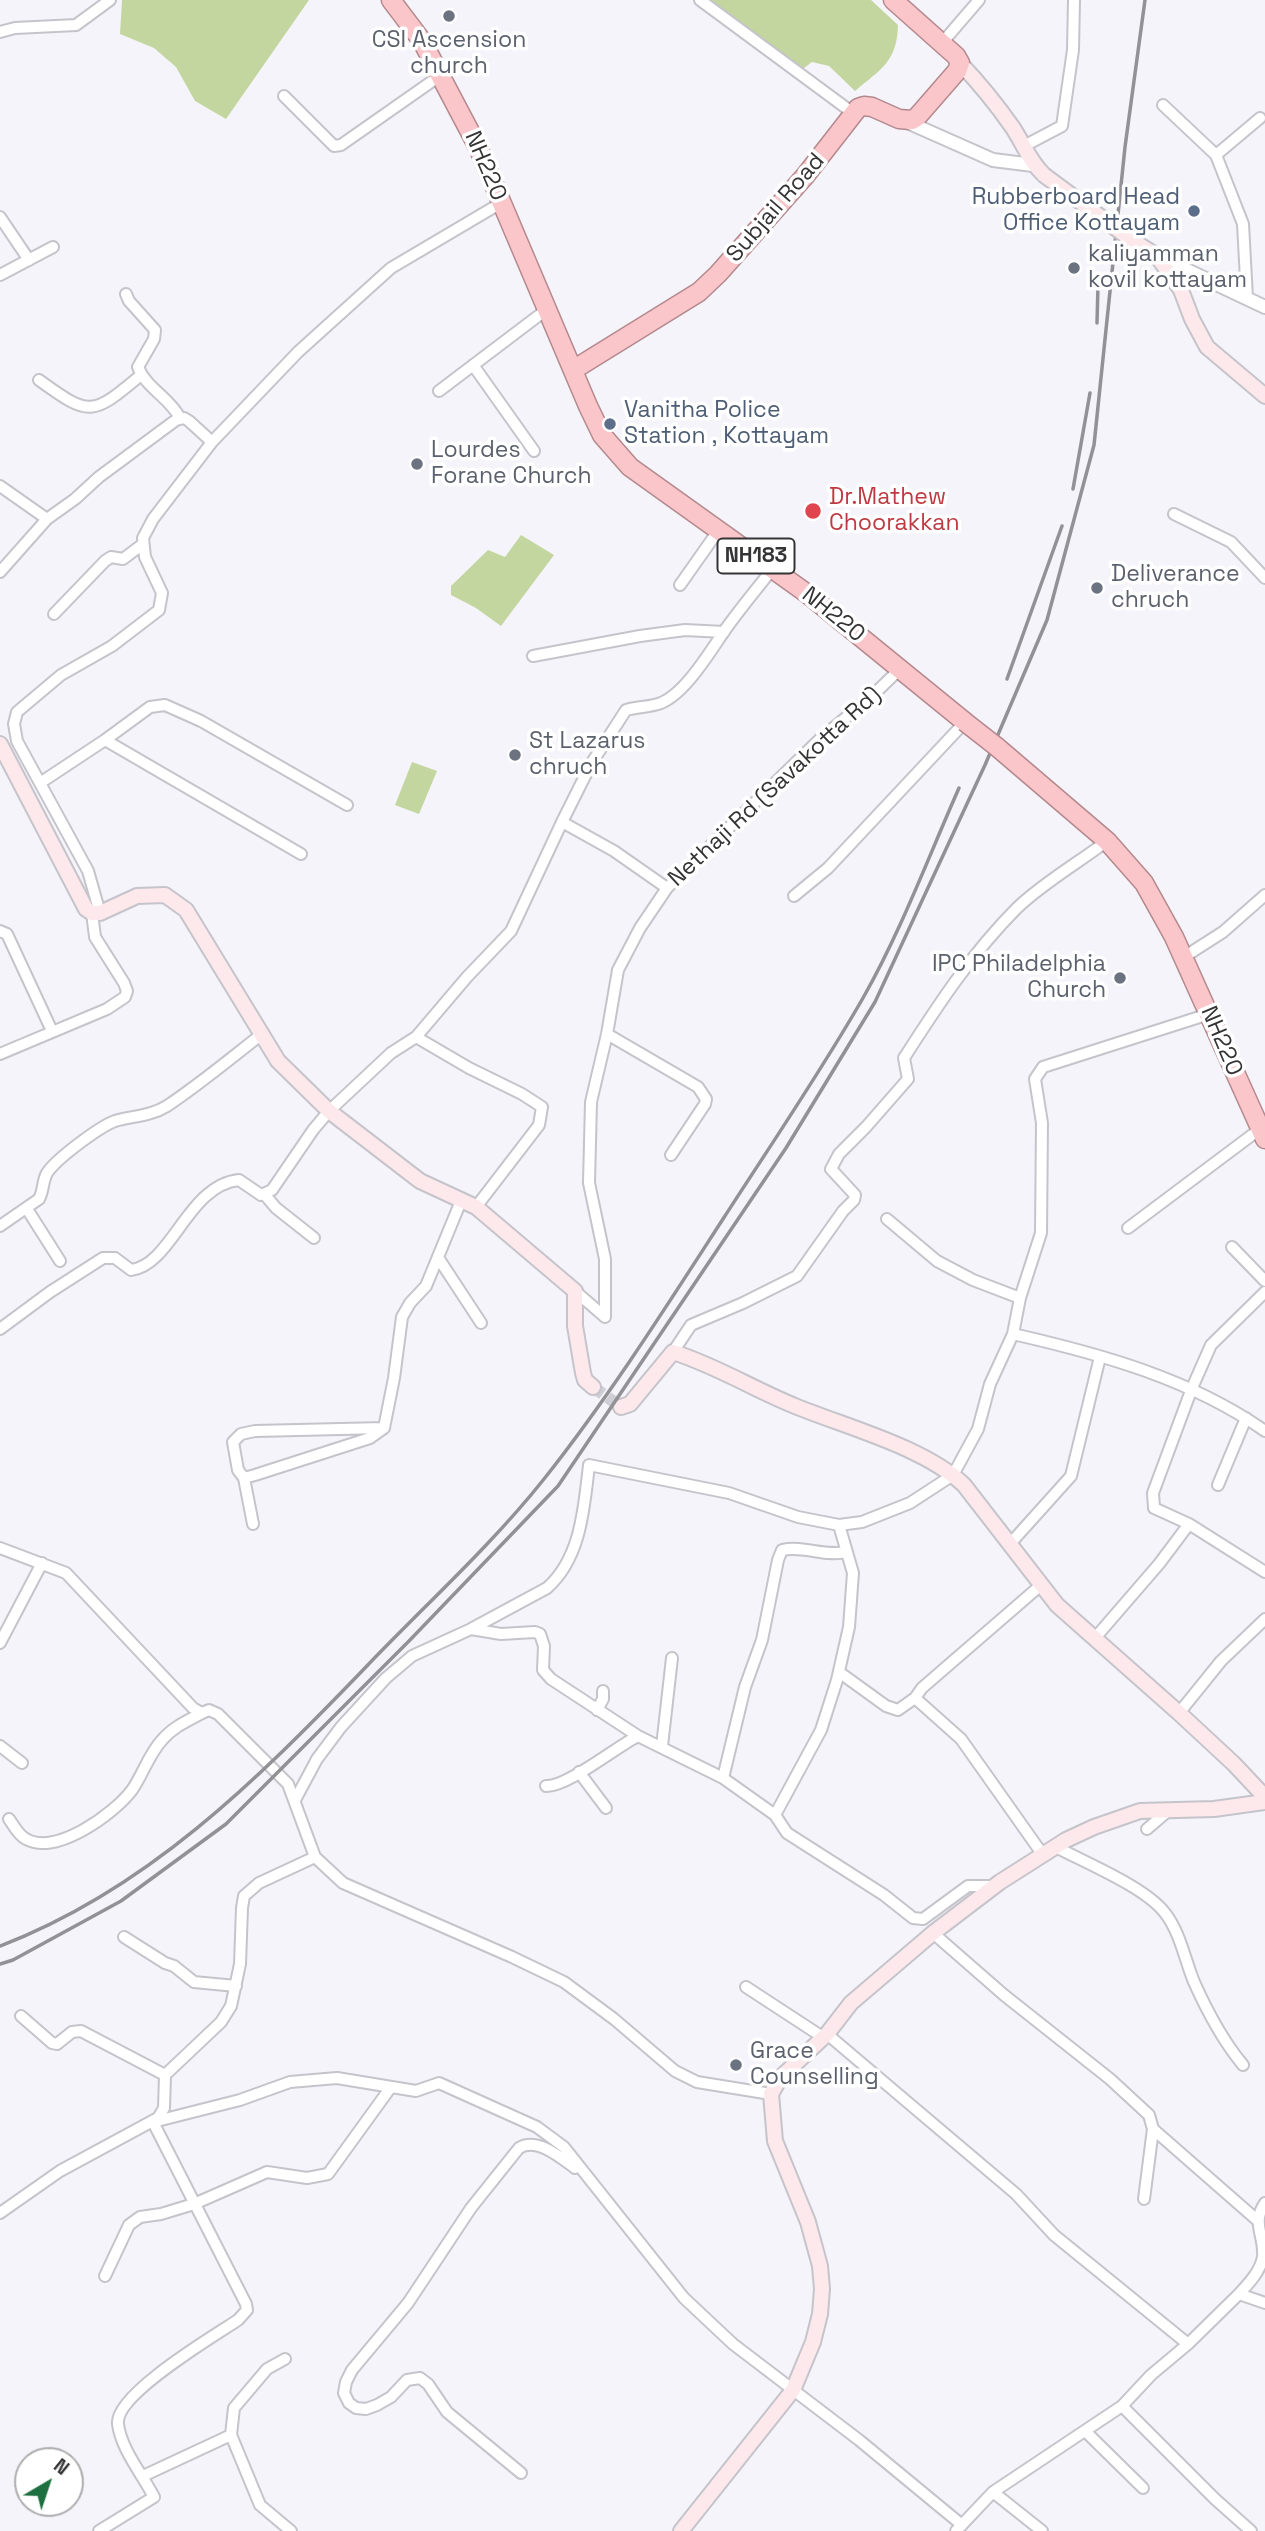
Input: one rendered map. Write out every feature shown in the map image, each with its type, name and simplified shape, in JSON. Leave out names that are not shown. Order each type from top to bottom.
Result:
[{"type":"highway","name":"NH220","points":[[391,0],[422,41],[478,147],[595,422],[620,457],[718,531],[773,568],[901,668],[1107,841],[1133,867],[1148,888],[1184,957],[1262,1134]]},
{"type":"highway","points":[[853,113],[864,106],[905,120],[918,117],[957,71],[960,63],[956,56],[893,0]]},
{"type":"highway","name":"Subjail Road","points":[[573,370],[699,292],[805,176],[853,113]]},
{"type":"main road","points":[[960,63],[999,107],[1039,170],[1157,256],[1181,290],[1207,347],[1265,396]]},
{"type":"main road","points":[[0,744],[86,909],[96,914],[137,896],[164,895],[186,910],[278,1061],[329,1111],[420,1181],[475,1207],[575,1291],[575,1326],[583,1373],[585,1380],[593,1387]]},
{"type":"main road","points":[[621,1407],[630,1404],[673,1352],[707,1363],[792,1405],[898,1446],[953,1475],[964,1485],[1058,1605],[1234,1764],[1265,1799]]},
{"type":"main road","points":[[681,2531],[793,2390],[813,2342],[820,2314],[820,2266],[808,2222],[775,2141],[771,2094],[780,2078],[826,2036],[851,2003],[933,1933],[995,1886],[1056,1847],[1094,1827],[1140,1811],[1214,1809],[1265,1799]]},
{"type":"street","points":[[0,32],[15,28],[76,24],[110,0]]},
{"type":"street","points":[[700,0],[853,113]]},
{"type":"street","points":[[942,43],[979,0]]},
{"type":"street","points":[[1024,146],[1062,126],[1073,50],[1074,0]]},
{"type":"street","points":[[284,96],[334,146],[341,145],[441,75]]},
{"type":"street","points":[[1163,105],[1216,155],[1243,225],[1247,298]]},
{"type":"street","points":[[1216,155],[1260,118]]},
{"type":"street","points":[[905,120],[993,160],[1039,170]]},
{"type":"street","points":[[0,1054],[107,1009],[127,995],[124,983],[96,937],[96,914],[88,871],[17,741],[14,724],[18,712],[61,675],[112,646],[159,610],[162,593],[145,557],[143,538],[153,519],[212,442],[298,352],[391,268],[501,203]]},
{"type":"street","points":[[0,217],[29,260]]},
{"type":"street","points":[[0,275],[53,247]]},
{"type":"street","points":[[1157,256],[1265,307]]},
{"type":"street","points":[[126,293],[129,301],[155,330],[138,367],[141,375],[175,408],[180,418],[189,421],[212,442]]},
{"type":"street","points":[[439,391],[546,310]]},
{"type":"street","points":[[472,365],[534,451]]},
{"type":"street","points":[[39,380],[75,405],[84,408],[95,407],[141,375]]},
{"type":"street","points":[[0,572],[47,519],[180,418]]},
{"type":"street","points":[[0,486],[47,519]]},
{"type":"street","points":[[1174,514],[1231,542],[1265,578]]},
{"type":"street","points":[[680,585],[718,531]]},
{"type":"street","points":[[54,614],[105,561],[111,557],[123,559],[143,544]]},
{"type":"street","points":[[265,1195],[272,1190],[329,1111],[391,1053],[416,1037],[511,931],[591,764],[626,710],[658,705],[670,698],[711,653],[773,568]]},
{"type":"street","points":[[533,656],[685,630],[724,632]]},
{"type":"street","name":"Nethaji Rd (Savakotta Rd)","points":[[575,1291],[605,1317],[604,1259],[589,1183],[591,1102],[618,970],[639,928],[667,888],[820,739],[901,668]]},
{"type":"street","points":[[40,783],[150,707],[165,705],[201,721],[347,805]]},
{"type":"street","points":[[794,896],[828,868],[965,722]]},
{"type":"street","points":[[105,740],[301,854]]},
{"type":"street","points":[[562,822],[614,851],[667,888]]},
{"type":"street","points":[[673,1352],[691,1325],[743,1304],[797,1276],[855,1195],[831,1169],[839,1154],[908,1079],[904,1058],[925,1022],[971,958],[1022,904],[1107,841]]},
{"type":"street","points":[[1184,957],[1223,932],[1265,895]]},
{"type":"street","points":[[0,931],[7,934],[52,1031]]},
{"type":"street","points":[[295,1800],[325,1748],[386,1678],[412,1656],[471,1629],[547,1588],[556,1580],[565,1567],[582,1520],[589,1465],[729,1493],[798,1517],[839,1525],[862,1522],[897,1508],[953,1475],[978,1429],[990,1384],[1013,1334],[1020,1298],[1041,1233],[1042,1123],[1035,1079],[1042,1067],[1209,1014]]},
{"type":"street","points":[[0,1226],[39,1199],[47,1172],[70,1150],[114,1122],[165,1108],[262,1034]]},
{"type":"street","points":[[607,1034],[698,1087],[704,1094],[705,1104],[671,1155]]},
{"type":"street","points":[[416,1037],[542,1107],[539,1125],[475,1207]]},
{"type":"street","points":[[1128,1228],[1262,1134]]},
{"type":"street","points":[[0,1329],[103,1258],[114,1258],[131,1270],[137,1269],[156,1255],[199,1202],[216,1187],[239,1180],[265,1195],[276,1208],[314,1238]]},
{"type":"street","points":[[244,1478],[370,1438],[384,1427],[394,1378],[401,1317],[426,1286],[461,1201]]},
{"type":"street","points":[[27,1209],[60,1261]]},
{"type":"street","points":[[887,1219],[937,1261],[973,1280],[1020,1298]]},
{"type":"street","points":[[1232,1247],[1265,1281]]},
{"type":"street","points":[[439,1259],[481,1323]]},
{"type":"street","points":[[1265,1292],[1212,1345],[1192,1388],[1153,1493],[1154,1508],[1189,1524],[1265,1572]]},
{"type":"street","points":[[1013,1334],[1070,1347],[1192,1388],[1265,1431]]},
{"type":"street","points":[[1009,1545],[1071,1476],[1100,1357]]},
{"type":"street","points":[[1218,1486],[1246,1418]]},
{"type":"street","points":[[253,1524],[244,1478],[238,1470],[233,1442],[241,1434],[255,1431],[384,1427]]},
{"type":"street","points":[[1095,1638],[1159,1564],[1189,1524]]},
{"type":"street","points":[[775,1815],[821,1730],[839,1672],[849,1627],[853,1573],[839,1525]]},
{"type":"street","points":[[0,1548],[66,1573],[193,1708],[202,1713]]},
{"type":"street","points":[[723,1779],[745,1687],[762,1640],[782,1550],[792,1548],[836,1554],[846,1552]]},
{"type":"street","points":[[0,1643],[42,1563]]},
{"type":"street","points":[[839,1672],[886,1706],[898,1710],[915,1698],[991,1626],[1041,1585]]},
{"type":"street","points":[[1179,1713],[1221,1661],[1265,1619]]},
{"type":"street","points":[[471,1629],[501,1634],[540,1634],[544,1646],[545,1675],[638,1736],[723,1779],[775,1815],[788,1833],[884,1895],[913,1918],[923,1919],[968,1886],[995,1886]]},
{"type":"street","points":[[662,1746],[672,1658]]},
{"type":"street","points":[[597,1710],[603,1699],[603,1691]]},
{"type":"street","points":[[915,1698],[961,1739],[1043,1855]]},
{"type":"street","points":[[9,1819],[27,1840],[54,1842],[88,1828],[115,1810],[132,1790],[160,1742],[174,1728],[209,1710],[218,1714],[288,1784],[315,1857],[343,1884],[564,1982],[614,2019],[675,2071],[696,2082],[771,2094]]},
{"type":"street","points":[[546,1786],[566,1781],[638,1736]]},
{"type":"street","points":[[0,1746],[22,1763]]},
{"type":"street","points":[[579,1772],[606,1808]]},
{"type":"street","points":[[1147,1829],[1168,1811]]},
{"type":"street","points":[[1056,1847],[1135,1889],[1165,1913],[1201,1997],[1230,2049],[1243,2065]]},
{"type":"street","points":[[153,2122],[164,2108],[164,2075],[221,2022],[231,2006],[240,1964],[244,1896],[259,1883],[315,1857]]},
{"type":"street","points":[[933,1933],[1004,1995],[1125,2092],[1149,2115],[1153,2129],[1144,2199]]},
{"type":"street","points":[[124,1937],[174,1966],[194,1982],[236,1986]]},
{"type":"street","points":[[747,1987],[826,2036],[1016,2194],[1054,2235],[1188,2344]]},
{"type":"street","points":[[20,2016],[52,2043],[57,2044],[72,2032],[81,2031],[164,2075]]},
{"type":"street","points":[[0,2213],[60,2171],[153,2122],[240,2100],[290,2082],[337,2078],[416,2091],[439,2083],[537,2127],[564,2147],[684,2298],[733,2344],[859,2440],[959,2528],[993,2492],[1122,2406],[1151,2375],[1188,2344],[1239,2294],[1257,2273],[1264,2255],[1257,2220],[1265,2203]]},
{"type":"street","points":[[105,2276],[129,2225],[141,2217],[194,2204],[267,2172],[307,2178],[328,2174],[391,2087]]},
{"type":"street","points":[[99,2531],[154,2497],[128,2450],[118,2424],[121,2408],[157,2374],[238,2320],[247,2311],[246,2304],[153,2122]]},
{"type":"street","points":[[1153,2129],[1257,2220]]},
{"type":"street","points":[[521,2473],[447,2412],[424,2380],[416,2377],[407,2380],[391,2397],[366,2409],[356,2408],[349,2403],[344,2393],[346,2382],[352,2370],[408,2303],[471,2208],[519,2148],[530,2143],[543,2147],[585,2176]]},
{"type":"street","points":[[1239,2294],[1265,2303]]},
{"type":"street","points":[[285,2359],[267,2369],[234,2408],[231,2435],[260,2505],[291,2531]]},
{"type":"street","points":[[1122,2406],[1240,2527],[1251,2531]]},
{"type":"street","points":[[1084,2431],[1143,2488]]},
{"type":"street","points":[[143,2476],[231,2435]]},
{"type":"street","points":[[993,2492],[1042,2531]]},
{"type":"green space","points":[[122,0],[309,0],[226,119],[195,101],[176,67],[154,48],[120,34]]},
{"type":"green space","points":[[695,0],[871,0],[898,25],[895,48],[886,64],[855,91],[829,66],[812,62],[796,74]]},
{"type":"green space","points":[[521,535],[554,555],[501,626],[476,608],[451,595],[451,586],[488,550],[505,557]]},
{"type":"green space","points":[[412,762],[437,771],[419,814],[395,805]]},
{"type":"tunnel","points":[[593,1387],[621,1407]]},
{"type":"railway","points":[[0,1964],[13,1960],[121,1901],[226,1824],[409,1641],[558,1486],[786,1148],[875,1002],[985,765],[1047,620],[1094,445],[1125,147],[1145,0]]},
{"type":"railway","points":[[1097,323],[1098,285]]},
{"type":"railway","points":[[1073,489],[1090,393]]},
{"type":"railway","points":[[1007,679],[1062,526]]},
{"type":"railway","points":[[0,1946],[53,1923],[104,1895],[152,1863],[241,1791],[479,1552],[544,1479],[636,1351],[847,1026],[890,947],[959,788]]},
{"type":"place","name":"CSI Ascension church","points":[[449,16]]},
{"type":"place","name":"Rubberboard Head Office Kottayam","points":[[1194,211]]},
{"type":"place","name":"kaliyamman kovil kottayam","points":[[1074,268]]},
{"type":"place","name":"Vanitha Police Station , Kottayam","points":[[610,424]]},
{"type":"place","name":"Lourdes Forane Church","points":[[417,464]]},
{"type":"place","name":"Dr.Mathew Choorakkan","points":[[813,511]]},
{"type":"place","name":"Deliverance chruch","points":[[1097,588]]},
{"type":"place","name":"St Lazarus chruch","points":[[515,755]]},
{"type":"place","name":"IPC Philadelphia Church","points":[[1120,978]]},
{"type":"place","name":"Grace Counselling","points":[[736,2065]]}]
